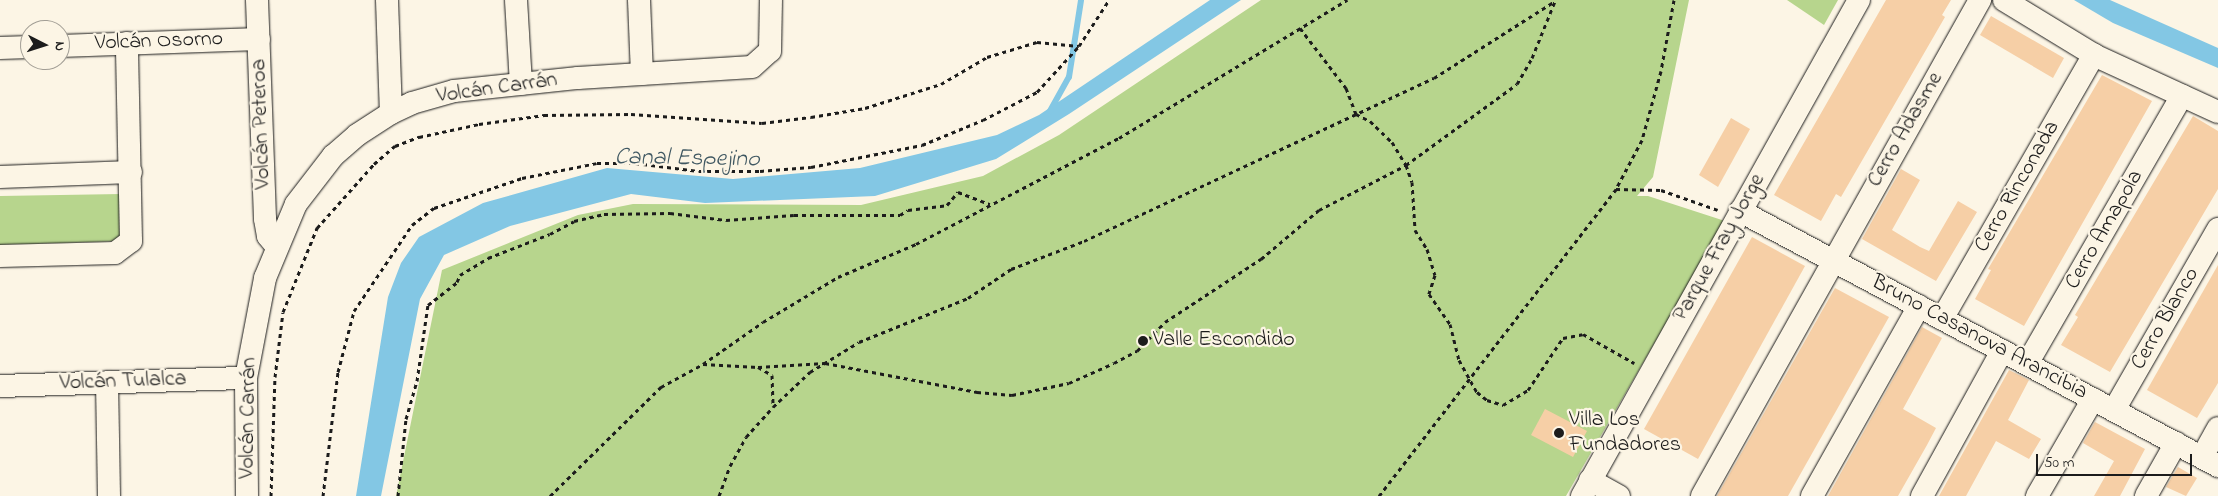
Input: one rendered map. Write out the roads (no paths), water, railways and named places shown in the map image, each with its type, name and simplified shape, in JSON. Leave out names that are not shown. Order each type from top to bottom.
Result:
[{"type":"street","name":"Volcán Peteroa","points":[[257,0],[265,219],[268,236],[276,246]]},
{"type":"street","points":[[387,0],[392,113]]},
{"type":"street","points":[[516,0],[521,84]]},
{"type":"street","points":[[639,0],[642,74]]},
{"type":"street","name":"Volcán Carrán","points":[[247,496],[246,378],[263,286],[276,246],[296,204],[321,170],[352,139],[392,113],[447,92],[642,74],[744,68],[766,58],[772,44],[771,0]]},
{"type":"street","name":"Parque Fray Jorge","points":[[1586,488],[1859,0]]},
{"type":"street","name":"Cerro Adasme","points":[[1702,496],[1832,260],[1980,0]]},
{"type":"street","points":[[2004,0],[2094,56],[2218,112]]},
{"type":"street","name":"Volcán Osorno","points":[[70,46],[259,39]]},
{"type":"street","points":[[0,256],[122,251],[132,241],[128,43]]},
{"type":"street","points":[[0,48],[20,47]]},
{"type":"street","name":"Cerro Rinconada","points":[[1942,319],[2094,56]]},
{"type":"street","name":"Cerro Amapola","points":[[2027,364],[2182,96]]},
{"type":"street","points":[[0,177],[131,172]]},
{"type":"street","name":"Bruno Casanova Arancibia","points":[[1738,214],[1832,260],[2210,461]]},
{"type":"street","name":"Cerro Blanco","points":[[2114,410],[2218,229]]},
{"type":"street","points":[[1812,496],[1919,306]]},
{"type":"street","points":[[1922,496],[2002,350]]},
{"type":"street","name":"Volcán Tulalca","points":[[0,386],[246,378]]},
{"type":"street","points":[[107,382],[109,496]]},
{"type":"street","points":[[2037,496],[2093,399]]},
{"type":"street","points":[[2210,461],[2218,428]]},
{"type":"street","points":[[2146,496],[2176,443]]},
{"type":"street","points":[[1586,488],[1619,496]]},
{"type":"water","points":[[1210,0],[1241,0],[1069,114],[996,159],[875,196],[705,203],[631,194],[510,226],[444,255],[420,299],[381,496],[356,496],[388,297],[401,263],[419,237],[483,203],[607,168],[733,179],[860,168],[997,135],[1039,115]]},
{"type":"water","points":[[2074,0],[2110,0],[2218,48],[2218,68],[2113,23]]},
{"type":"waterway","points":[[1050,111],[1069,77],[1081,0]]},
{"type":"place","name":"Valle Escondido","points":[[1143,341]]},
{"type":"place","name":"Villa Los Fundadores","points":[[1559,433]]},
{"type":"water label","name":"Canal Espejino","points":[[687,159]]}]
